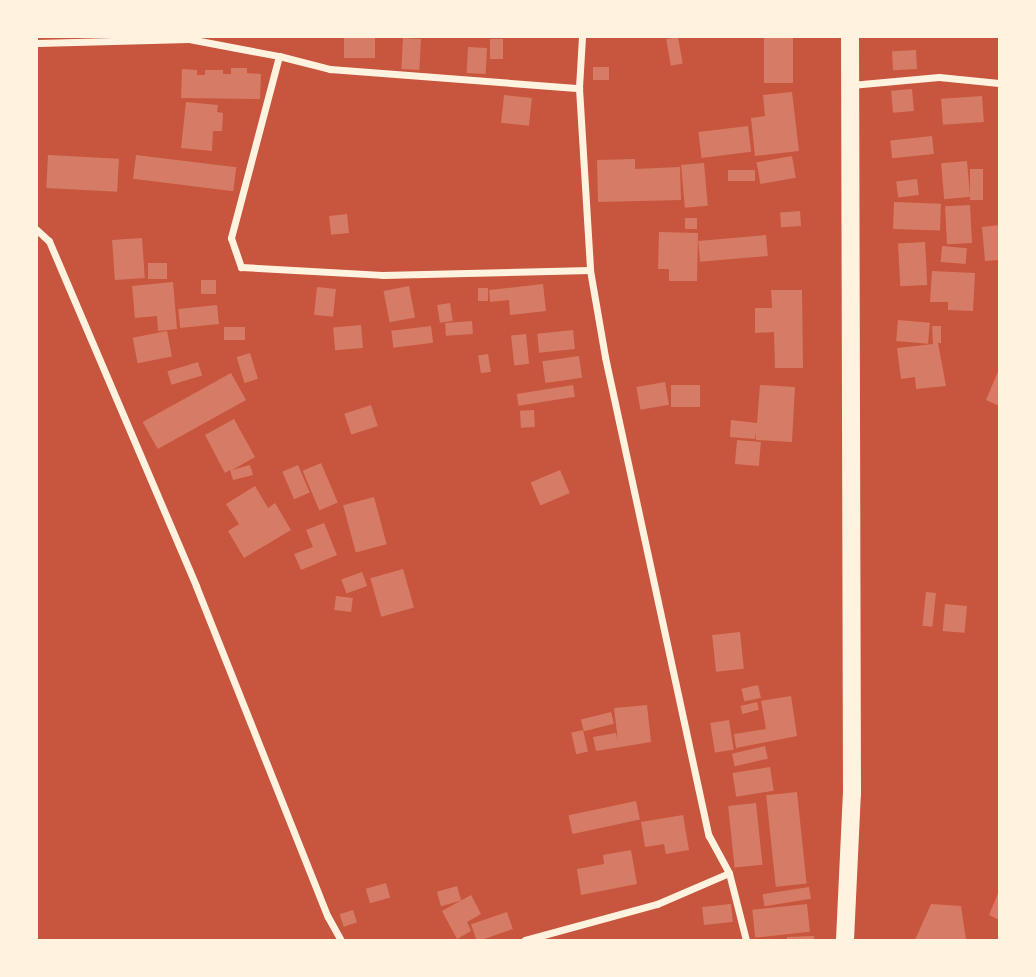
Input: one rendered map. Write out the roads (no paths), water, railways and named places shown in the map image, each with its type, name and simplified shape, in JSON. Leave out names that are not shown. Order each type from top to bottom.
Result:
[{"type":"main road","points":[[845,940],[852,794],[850,37]]},
{"type":"street","points":[[582,37],[579,88],[590,270],[605,358],[709,836],[729,873],[746,940]]},
{"type":"street","points":[[37,43],[188,39],[279,56],[330,69],[579,88]]},
{"type":"street","points":[[279,56],[231,238],[241,267],[382,275],[590,270]]},
{"type":"street","points":[[851,85],[939,77],[999,83]]},
{"type":"street","points":[[37,230],[49,241],[196,586],[328,917],[341,940]]},
{"type":"street","points":[[525,940],[657,904],[729,873]]}]
